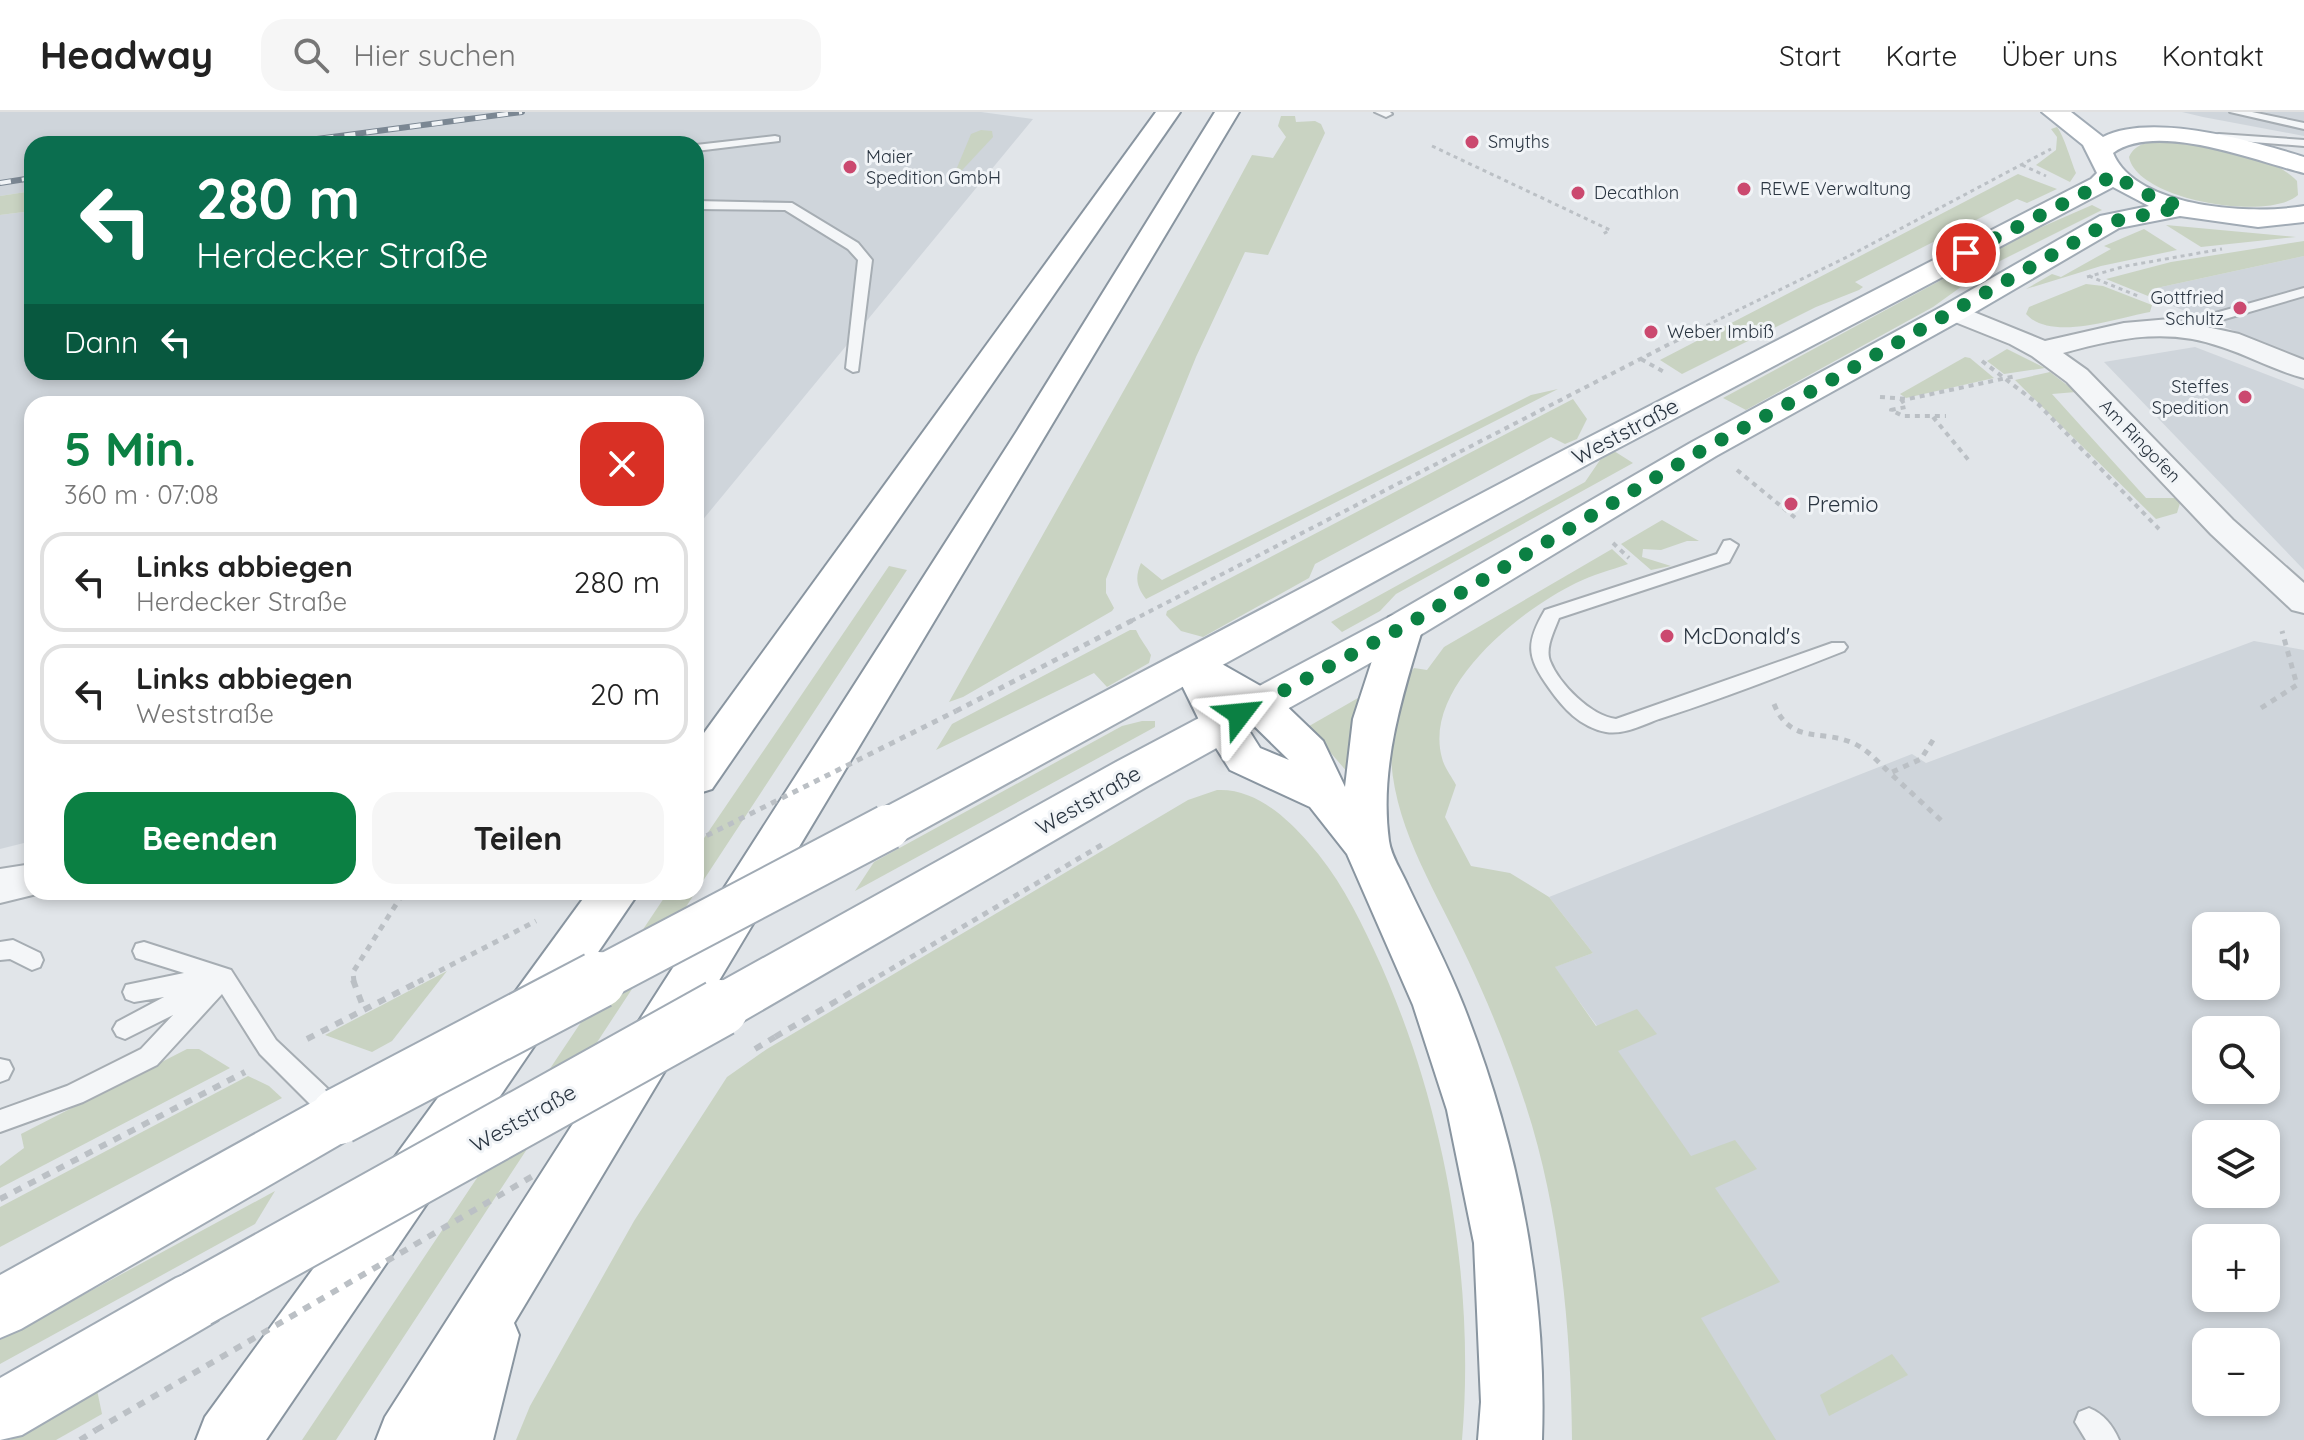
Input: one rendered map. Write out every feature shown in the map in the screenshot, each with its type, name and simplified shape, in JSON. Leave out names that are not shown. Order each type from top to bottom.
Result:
[{"type":"main road","points":[[704,766],[1168,112]]},
{"type":"main road","points":[[408,1440],[1034,431],[1227,112]]},
{"type":"main road","points":[[2054,112],[2080,129],[2106,163],[2143,193],[2182,207],[2239,218],[2268,219],[2304,214]]},
{"type":"main road","points":[[2122,116],[2300,159]]},
{"type":"main road","name":"Weststraße","points":[[0,1308],[339,1116],[888,827],[1578,456],[2100,185],[2106,163],[2104,143],[2121,135],[2174,131]]},
{"type":"main road","name":"Weststraße","points":[[0,1413],[197,1299],[818,954],[1240,714],[1403,627],[1704,449],[1954,312],[2110,222],[2182,207]]},
{"type":"main road","points":[[1366,844],[1366,800],[1374,719],[1403,627]]},
{"type":"main road","points":[[1192,665],[1240,714],[1245,759],[1326,795],[1366,844],[1438,1005],[1474,1110],[1503,1243],[1512,1402],[1510,1440]]},
{"type":"main road","points":[[228,1440],[609,900]]},
{"type":"main road","points":[[461,1440],[501,1291]]},
{"type":"street","name":"Am Ringofen","points":[[1954,312],[1999,329],[2053,358],[2077,376],[2222,527],[2304,602]]},
{"type":"street","points":[[2053,358],[2151,327],[2195,331],[2250,348],[2304,370]]},
{"type":"street","points":[[0,886],[24,882]]},
{"type":"lane","points":[[2236,112],[2304,126]]},
{"type":"lane","points":[[704,147],[775,139]]},
{"type":"lane","points":[[704,205],[788,206],[853,246],[865,260],[853,368]]},
{"type":"lane","points":[[2268,219],[2304,223]]},
{"type":"lane","points":[[2195,331],[2206,320],[2304,292]]},
{"type":"lane","points":[[1730,545],[1723,558],[1551,614],[1540,644],[1540,661],[1588,719],[1602,726],[1616,726],[1838,647]]},
{"type":"lane","points":[[0,951],[13,949],[32,960]]},
{"type":"lane","points":[[144,951],[223,977],[268,1047],[339,1116]]},
{"type":"lane","points":[[134,992],[223,977]]},
{"type":"lane","points":[[125,1029],[223,977]]},
{"type":"lane","points":[[0,1121],[74,1094],[149,1057],[223,977]]},
{"type":"path","points":[[704,837],[2043,154],[2054,142]]},
{"type":"path","points":[[1432,146],[1610,230],[1603,234]]},
{"type":"path","points":[[1451,160],[1459,157]]},
{"type":"path","points":[[1497,181],[1504,179]]},
{"type":"path","points":[[1550,208],[1557,205]]},
{"type":"path","points":[[2077,280],[2198,252]]},
{"type":"path","points":[[2089,276],[2145,299]]},
{"type":"path","points":[[1975,355],[2038,404],[2159,529]]},
{"type":"path","points":[[1880,397],[1901,399],[2005,378],[2053,358]]},
{"type":"path","points":[[1640,359],[1674,378]]},
{"type":"path","points":[[1901,399],[1906,407],[1891,410],[1898,415],[1946,416]]},
{"type":"path","points":[[1932,416],[1971,463]]},
{"type":"path","points":[[1739,472],[1798,520]]},
{"type":"path","points":[[2261,708],[2297,685],[2291,657]]},
{"type":"path","points":[[1890,773],[1921,759],[1933,740]]},
{"type":"path","points":[[1854,743],[1945,824]]},
{"type":"path","points":[[748,1052],[1115,837]]},
{"type":"path","points":[[364,1009],[354,988],[353,972],[399,900]]},
{"type":"path","points":[[320,1032],[539,920]]},
{"type":"path","points":[[0,1199],[244,1072]]},
{"type":"path","points":[[80,1440],[547,1168]]},
{"type":"shaded area","points":[[0,112],[981,112],[1033,119],[704,518],[704,396],[24,396],[24,843],[0,849],[0,215],[24,212],[24,380],[704,380],[704,136],[24,136],[24,192],[0,196]]},
{"type":"shaded area","points":[[2182,112],[2304,112],[2304,136],[2203,117]]},
{"type":"shaded area","name":"Gottfried Schultz","points":[[2304,256],[2304,359],[2148,296],[2152,289]]},
{"type":"shaded area","points":[[2195,347],[2304,389],[2304,570],[2104,362]]},
{"type":"shaded area","points":[[2254,641],[2304,650],[2304,1440],[1736,1440],[1597,1026],[1554,967],[1593,953],[1549,897],[1912,754],[1926,763]]},
{"type":"green space","points":[[1281,116],[1295,116],[1296,122],[1315,121],[1321,124],[1325,133],[1268,255],[1245,252],[1196,357],[1106,579],[1106,593],[1114,608],[963,697],[949,702],[1252,155],[1273,158],[1286,137],[1278,126]]},
{"type":"green space","points":[[2057,127],[2076,173],[2070,182],[2036,165],[2056,150],[2057,137],[2051,129]]},
{"type":"green space","points":[[981,130],[992,131],[993,137],[951,182],[971,134]]},
{"type":"green space","points":[[2170,140],[2238,151],[2271,163],[2297,181],[2298,195],[2282,203],[2233,206],[2178,195],[2155,185],[2137,172],[2129,157],[2141,145]]},
{"type":"green space","points":[[2018,174],[2057,189],[2027,203],[2017,199],[1855,282],[1863,287],[1859,290],[1816,307],[1682,374],[1660,360]]},
{"type":"green space","points":[[24,192],[24,212],[0,215],[0,196]]},
{"type":"green space","points":[[2092,205],[2102,210],[1990,266],[1933,307],[1746,410],[1723,398],[2030,232]]},
{"type":"green space","points":[[2166,225],[2296,237],[2201,247]]},
{"type":"green space","points":[[2144,229],[2177,250],[2101,266],[2026,289],[2052,274],[2061,277],[2111,249],[2104,246]]},
{"type":"green space","points":[[2304,241],[2304,256],[2152,289],[2148,296],[2106,279],[2171,262]]},
{"type":"green space","points":[[2086,284],[2103,286],[2152,305],[2150,312],[2068,327],[2037,322],[2026,314],[2029,307]]},
{"type":"green space","points":[[2007,349],[2045,368],[2004,374],[1987,361]]},
{"type":"green space","points":[[1965,357],[1994,378],[1906,398],[1900,394]]},
{"type":"green space","points":[[2050,372],[2076,392],[2052,394],[2146,498],[2176,498],[2180,503],[2177,513],[2156,519],[2015,380]]},
{"type":"green space","points":[[1558,389],[1146,599],[1140,590],[1137,577],[1141,563],[1162,580],[1531,395]]},
{"type":"green space","points":[[1573,399],[1587,419],[1577,439],[1565,444],[1551,437],[1315,564],[1309,578],[1203,637],[1181,631],[1166,615],[1167,611]]},
{"type":"green space","points":[[1614,451],[1633,463],[1396,594],[1380,611],[1342,632],[1331,622],[1585,482],[1600,460]]},
{"type":"green space","points":[[1662,520],[1699,541],[1687,541],[1661,550],[1643,549],[1642,557],[1671,566],[1651,570],[1621,544]]},
{"type":"green space","points":[[1612,549],[1628,564],[1576,583],[1529,611],[1481,654],[1461,678],[1447,704],[1440,731],[1442,758],[1456,785],[1445,817],[1471,866],[1510,873],[1549,897],[1593,953],[1555,967],[1596,1026],[1637,1009],[1657,1034],[1618,1051],[1691,1156],[1735,1140],[1757,1169],[1715,1188],[1780,1282],[1701,1318],[1776,1440],[1572,1440],[1566,1314],[1555,1229],[1538,1146],[1499,1032],[1409,837],[1394,785],[1392,737],[1402,696],[1414,668],[1427,670],[1444,647]]},
{"type":"green space","points":[[889,566],[907,570],[704,879],[704,838]]},
{"type":"green space","points":[[1130,630],[1136,630],[1151,655],[1149,663],[1107,687],[1094,673],[936,750],[952,724]]},
{"type":"green space","points":[[1358,698],[1349,774],[1304,729]]},
{"type":"green space","points":[[1155,721],[1155,727],[855,891],[874,862],[1122,726]]},
{"type":"green space","points":[[1217,790],[1244,794],[1268,806],[1299,832],[1318,854],[1353,907],[1398,1007],[1436,1127],[1459,1253],[1465,1378],[1462,1440],[516,1440],[530,1406],[634,1221],[727,1077],[767,1049],[1188,800]]},
{"type":"green space","points":[[663,900],[691,900],[336,1440],[302,1440]]},
{"type":"green space","points":[[447,971],[392,1041],[372,1052],[325,1035]]},
{"type":"green space","points":[[187,1049],[199,1049],[230,1068],[0,1188],[0,1166],[24,1148],[21,1134]]},
{"type":"green space","points":[[248,1076],[269,1086],[282,1098],[0,1247],[0,1207]]},
{"type":"green space","points":[[275,1191],[255,1224],[0,1364],[0,1340]]},
{"type":"green space","points":[[1892,1354],[1908,1375],[1829,1416],[1820,1395]]},
{"type":"green space","points":[[97,1390],[102,1414],[56,1440],[10,1440]]},
{"type":"railway","points":[[340,136],[522,112]]},
{"type":"railway","points":[[0,183],[24,179]]},
{"type":"place","name":"Smyths","points":[[1472,142]]},
{"type":"place","name":"Maier Spedition GmbH","points":[[850,167]]},
{"type":"place","name":"REWE Verwaltung","points":[[1744,189]]},
{"type":"place","name":"Decathlon","points":[[1578,193]]},
{"type":"place","name":"Gottfried Schultz","points":[[2240,308]]},
{"type":"place","name":"Weber Imbiß","points":[[1651,332]]},
{"type":"place","name":"Steffes Spedition","points":[[2245,397]]},
{"type":"place","name":"Premio","points":[[1791,504]]},
{"type":"place","name":"McDonald's","points":[[1667,636]]},
{"type":"route","points":[[1240,714],[1403,627],[1751,422],[1954,312],[2110,222],[2182,207],[2143,193],[2112,174],[2100,185],[1966,253]]}]
